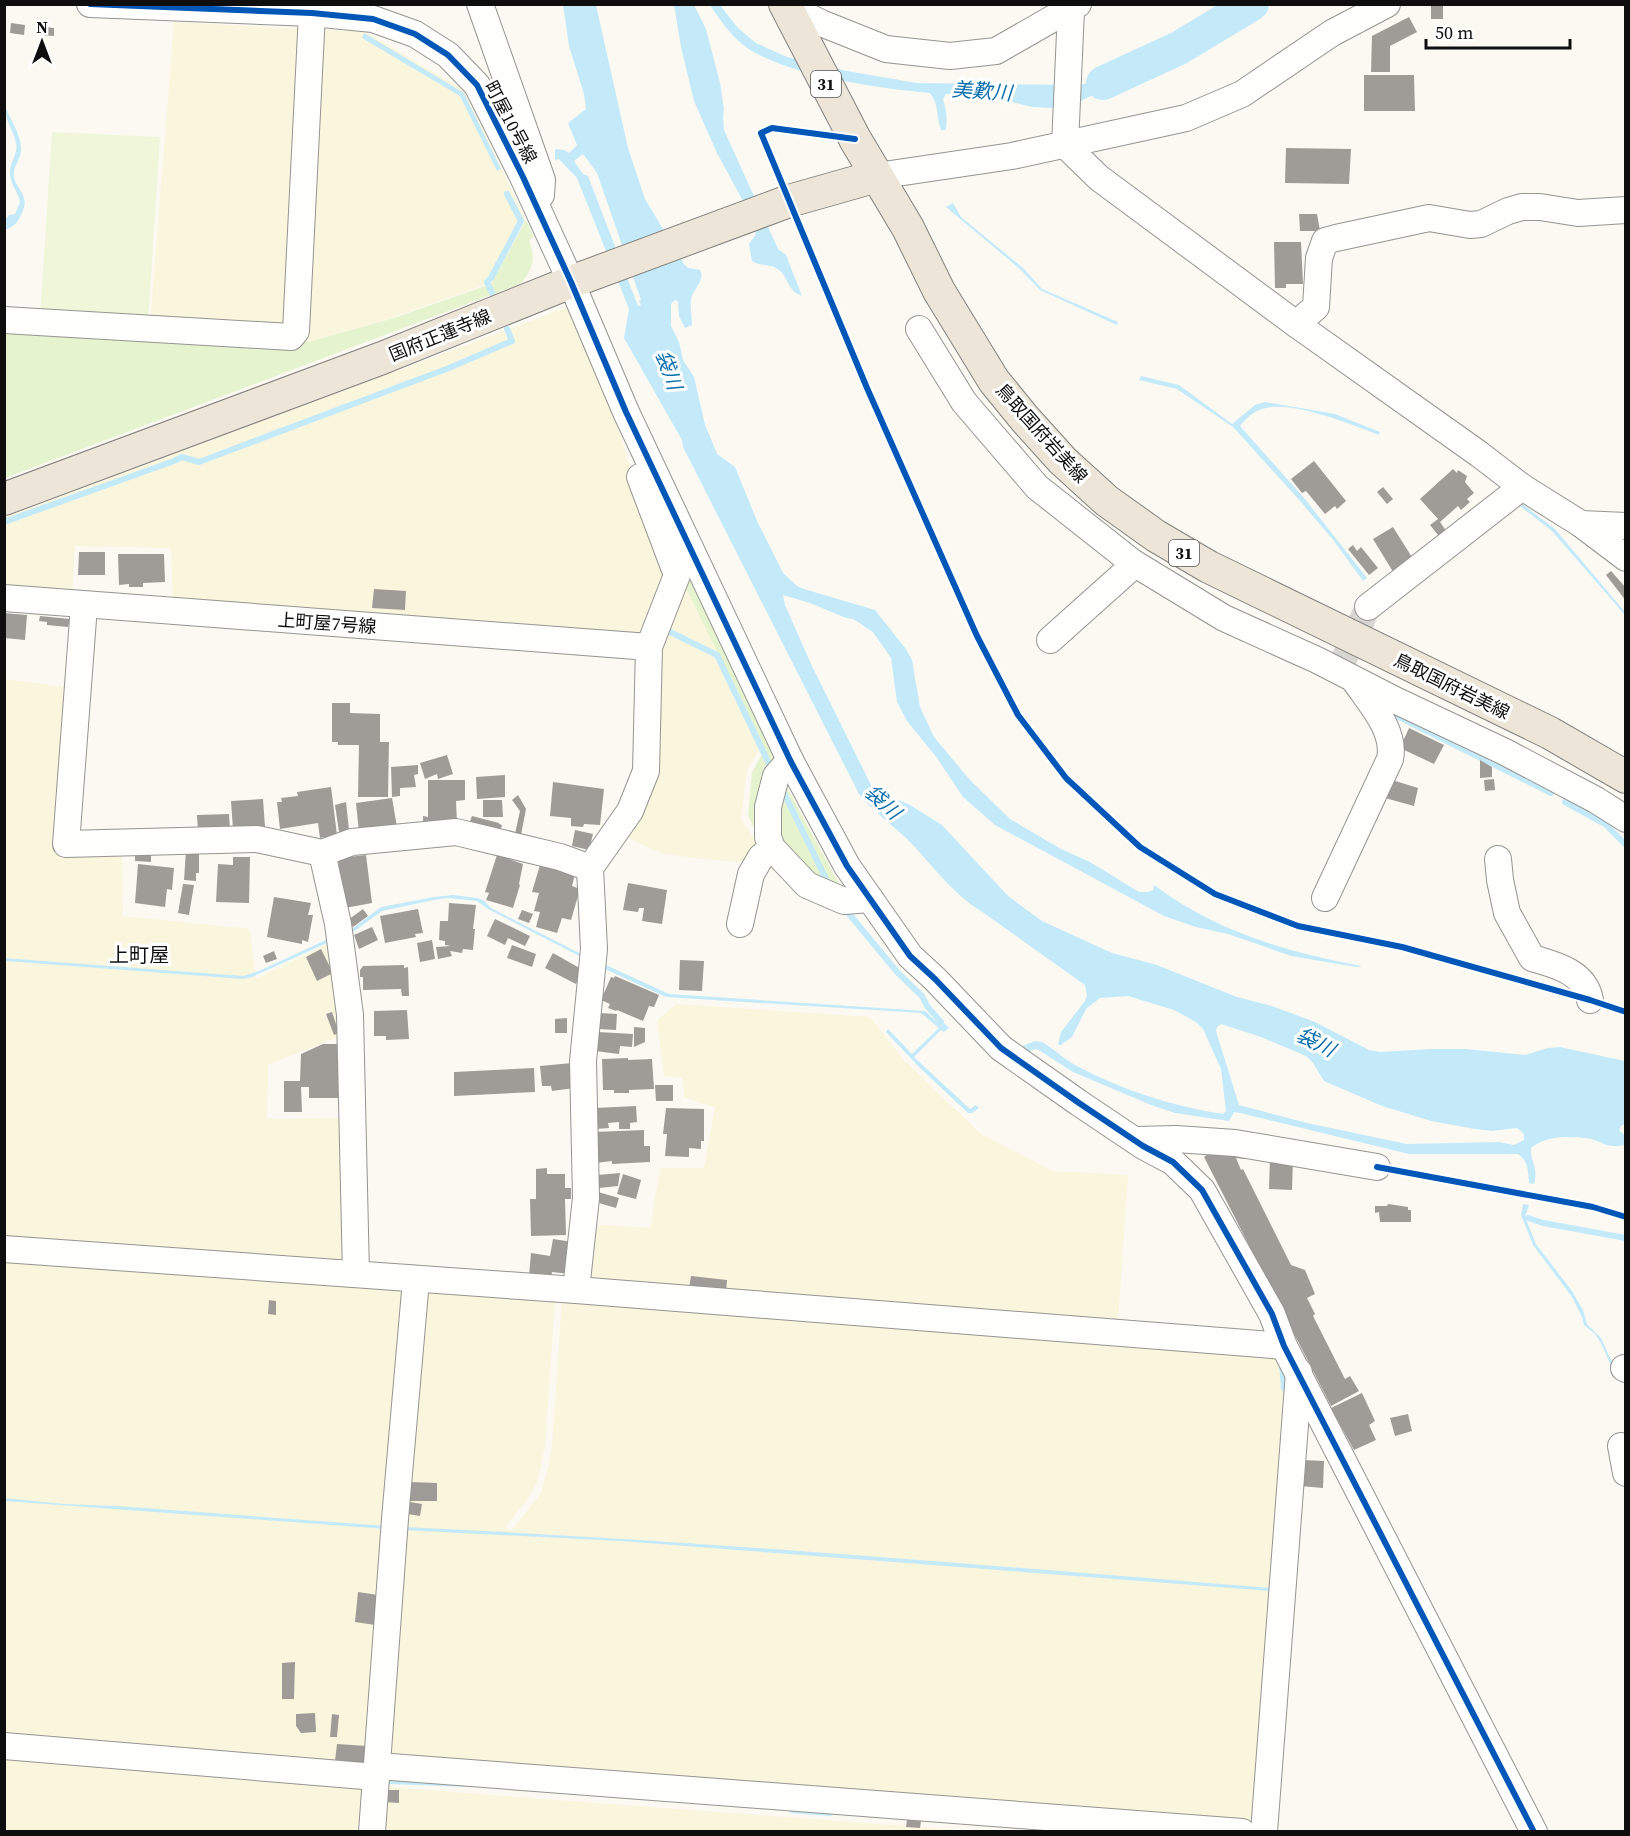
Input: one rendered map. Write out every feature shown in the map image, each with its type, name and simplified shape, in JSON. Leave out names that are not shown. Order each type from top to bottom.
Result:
[{"type":"main road","name":"鳥取国府岩美線","points":[[787,8],[848,127],[908,228],[939,291],[994,381],[1063,461],[1107,501],[1156,536],[1209,567],[1550,733],[1626,777]]},
{"type":"main road","name":"国府正蓮寺線","points":[[4,499],[382,358],[571,282],[776,206],[877,176]]},
{"type":"street","name":"町屋10号線","points":[[90,4],[312,13],[373,19],[415,34],[448,55],[477,86],[571,282],[626,412]]},
{"type":"street","points":[[480,4],[542,180],[539,212]]},
{"type":"street","points":[[877,176],[1012,156],[1186,118],[1242,94],[1332,33],[1387,4]]},
{"type":"street","points":[[1074,7],[1065,145],[1099,178],[1296,324],[1522,487],[1581,524],[1626,558]]},
{"type":"street","points":[[787,8],[886,49],[950,56],[996,51],[1074,7]]},
{"type":"street","points":[[4,320],[291,338],[296,331],[312,13]]},
{"type":"street","points":[[1296,324],[1316,307],[1321,252],[1325,242],[1336,238],[1429,218],[1470,225],[1480,224],[1522,207],[1540,207],[1578,213],[1626,210]]},
{"type":"street","points":[[919,329],[964,402],[1031,480],[1135,564],[1224,618],[1317,660],[1505,752],[1596,800],[1626,819]]},
{"type":"street","points":[[576,1290],[586,1198],[583,1061],[594,949],[591,868],[630,811],[646,771],[649,647],[677,575],[630,450],[626,412]]},
{"type":"street","points":[[626,412],[790,760],[847,866],[910,956],[1001,1048],[1079,1103],[1173,1162],[1202,1190],[1272,1314],[1284,1346],[1299,1371],[1534,1832]]},
{"type":"street","points":[[1368,608],[1522,487]]},
{"type":"street","points":[[1581,524],[1626,526]]},
{"type":"street","points":[[1050,640],[1135,564]]},
{"type":"street","name":"上町屋7号線","points":[[4,598],[84,606],[649,647]]},
{"type":"street","points":[[84,606],[66,844],[257,839],[322,853],[352,842],[456,832],[560,856],[591,868]]},
{"type":"street","points":[[1324,898],[1390,759],[1392,748],[1390,737],[1355,680]]},
{"type":"street","points":[[790,760],[776,776],[768,807],[768,837],[772,848],[807,885],[844,901],[870,899]]},
{"type":"street","points":[[740,924],[751,874],[761,856],[772,848]]},
{"type":"street","points":[[322,853],[338,924],[350,1015],[356,1274]]},
{"type":"street","points":[[1498,859],[1507,913],[1532,958],[1560,966],[1578,978],[1588,988],[1590,1000]]},
{"type":"street","points":[[1135,1140],[1176,1139],[1235,1143],[1377,1167]]},
{"type":"street","points":[[4,1248],[1284,1346]]},
{"type":"street","points":[[372,1832],[395,1519],[416,1280]]},
{"type":"street","points":[[1264,1832],[1299,1371]]},
{"type":"street","points":[[1621,1446],[1626,1473]]},
{"type":"street","points":[[4,1746],[1242,1832]]},
{"type":"shaded area","points":[[174,22],[304,29],[292,328],[150,324]]},
{"type":"shaded area","points":[[319,30],[364,31],[465,91],[525,219],[490,283],[391,318],[307,342],[297,341]]},
{"type":"shaded area","points":[[568,307],[597,359],[636,487],[671,573],[644,638],[173,603],[171,548],[75,546],[72,596],[5,591],[5,517]]},
{"type":"shaded area","points":[[684,584],[720,656],[760,748],[747,770],[741,819],[760,847],[741,862],[661,853],[626,837],[655,664]]},
{"type":"shaded area","points":[[5,679],[72,688],[60,850],[122,851],[123,916],[250,929],[256,979],[332,942],[345,1034],[268,1065],[267,1119],[347,1118],[349,1260],[342,1267],[5,1242]]},
{"type":"shaded area","points":[[676,1004],[870,1017],[903,1059],[981,1134],[1053,1171],[1128,1175],[1118,1321],[589,1287],[590,1224],[650,1228],[660,1168],[704,1168],[715,1107],[685,1098],[682,1078],[664,1076],[657,1021]]},
{"type":"shaded area","points":[[4,1254],[404,1284],[370,1765],[5,1740]]},
{"type":"shaded area","points":[[420,1291],[555,1299],[545,1446],[537,1482],[530,1496],[505,1527],[511,1531],[540,1495],[548,1469],[552,1445],[562,1300],[1277,1352],[1290,1379],[1258,1826],[386,1762]]},
{"type":"shaded area","points":[[4,1753],[364,1781],[367,1831],[5,1831]]},
{"type":"shaded area","points":[[386,1787],[971,1831],[383,1832]]},
{"type":"green space","points":[[52,132],[160,137],[148,323],[40,318]]},
{"type":"green space","points":[[526,220],[534,237],[529,240],[533,258],[528,274],[520,284],[5,478],[4,325],[308,342],[394,318],[491,284]]},
{"type":"green space","points":[[640,448],[783,756],[763,845],[748,816],[752,772],[765,749],[684,584]]},
{"type":"green space","points":[[781,777],[841,887],[839,893],[778,847]]},
{"type":"water","name":"袋川","points":[[563,5],[596,5],[628,148],[645,199],[684,264],[688,268],[700,270],[701,274],[691,300],[692,325],[685,328],[679,316],[678,301],[675,300],[671,304],[671,326],[679,342],[683,360],[694,377],[705,425],[717,454],[735,467],[757,521],[783,573],[797,586],[804,589],[875,610],[912,660],[920,707],[934,737],[970,780],[1010,819],[1061,849],[1090,862],[1139,892],[1149,892],[1153,890],[1154,885],[1202,915],[1254,938],[1307,954],[1362,966],[1356,967],[1291,956],[1228,934],[1196,927],[1164,916],[995,825],[963,797],[937,758],[907,721],[897,702],[891,658],[873,632],[853,619],[783,595],[785,605],[812,666],[872,787],[910,805],[942,825],[1008,896],[1042,921],[1112,953],[1157,965],[1237,997],[1272,1006],[1315,1022],[1369,1050],[1380,1052],[1466,1049],[1525,1055],[1560,1047],[1625,1061],[1625,1124],[1619,1130],[1625,1136],[1625,1145],[1612,1146],[1578,1137],[1543,1141],[1531,1148],[1536,1173],[1534,1184],[1529,1183],[1526,1164],[1518,1154],[1409,1154],[1240,1113],[1234,1112],[1229,1121],[1175,1113],[1073,1072],[1037,1049],[1027,1055],[1020,1047],[1035,1041],[1042,1042],[1077,1066],[1130,1090],[1185,1106],[1223,1114],[1226,1111],[1221,1069],[1203,1029],[1196,1022],[1174,1010],[1128,996],[1100,998],[1086,1009],[1072,1037],[1061,1045],[1058,1044],[1061,1032],[1085,1001],[1087,996],[1085,985],[970,904],[942,878],[907,839],[859,794],[683,447],[682,440],[624,338],[629,309],[577,178],[559,159],[555,160],[555,149],[569,153],[577,145],[568,123],[586,109],[584,94],[569,46]],"holes":[[[583,154],[597,173],[641,305],[638,306],[588,176],[583,174],[574,161]],[[1221,1024],[1261,1037],[1306,1056],[1324,1081],[1382,1106],[1431,1121],[1475,1129],[1492,1131],[1517,1128],[1524,1134],[1524,1140],[1514,1145],[1499,1142],[1407,1144],[1307,1123],[1239,1105],[1216,1031]]]},
{"type":"water","points":[[674,5],[694,5],[706,29],[720,83],[724,130],[778,249],[786,255],[802,296],[793,290],[783,274],[776,268],[752,261],[749,244],[756,234],[743,201],[717,153],[694,101]]},
{"type":"water","points":[[710,5],[720,5],[738,28],[756,43],[787,57],[847,71],[917,83],[1078,85],[1093,82],[1142,58],[1148,67],[1079,102],[1051,108],[1032,107],[975,93],[946,94],[943,99],[946,130],[941,130],[935,102],[930,93],[832,79],[781,64],[759,55],[742,44],[733,36]]},
{"type":"water","points":[[364,33],[464,93],[501,169],[497,171],[460,96],[362,38]]},
{"type":"water","points":[[5,106],[21,145],[14,178],[25,201],[18,221],[5,230],[5,220],[9,215],[15,214],[20,202],[10,175],[16,147]]},
{"type":"water","points":[[953,203],[961,217],[1023,268],[1042,289],[1118,322],[1117,325],[1040,290],[1020,269],[946,207]]},
{"type":"water","points":[[1141,376],[1179,385],[1232,424],[1255,405],[1265,402],[1335,414],[1380,432],[1379,435],[1323,415],[1278,407],[1258,410],[1240,426],[1305,499],[1367,578],[1363,581],[1334,541],[1233,427],[1177,389],[1139,380]]},
{"type":"water","points":[[1522,504],[1555,529],[1625,612],[1625,615],[1552,531],[1521,507]]},
{"type":"water","points":[[453,895],[483,900],[491,908],[585,956],[585,959],[488,909],[477,901],[447,898],[382,911],[353,932],[352,929],[381,907]]},
{"type":"water","points":[[328,939],[329,942],[243,979],[5,961],[4,958],[243,976],[259,971]]},
{"type":"water","points":[[606,965],[669,994],[925,1011],[941,1026],[944,1023],[949,1028],[944,1032],[941,1030],[914,1057],[970,1109],[976,1105],[979,1108],[968,1113],[886,1032],[888,1029],[912,1054],[939,1028],[921,1013],[666,997],[605,969]]},
{"type":"water","points":[[1523,1204],[1529,1205],[1525,1217],[1536,1244],[1572,1291],[1583,1310],[1587,1324],[1601,1338],[1617,1373],[1625,1379],[1625,1383],[1615,1375],[1601,1343],[1595,1334],[1584,1325],[1572,1297],[1533,1245],[1521,1215]]},
{"type":"water","points":[[4,1498],[387,1526],[386,1529],[5,1501]]},
{"type":"water","points":[[402,1527],[836,1554],[1271,1588],[1271,1591],[620,1541],[402,1530]]},
{"type":"building","points":[[1431,4],[1443,4],[1443,19],[1431,19]]},
{"type":"building","points":[[1409,17],[1417,32],[1390,46],[1390,72],[1371,72],[1372,36]]},
{"type":"building","points":[[11,23],[25,25],[24,35],[10,33]]},
{"type":"building","points":[[37,26],[54,28],[54,36],[37,35]]},
{"type":"building","points":[[1364,75],[1414,75],[1415,111],[1364,111]]},
{"type":"building","points":[[1286,148],[1351,149],[1349,184],[1285,183]]},
{"type":"building","points":[[1299,214],[1317,214],[1320,231],[1300,231]]},
{"type":"building","points":[[1274,242],[1301,242],[1303,284],[1286,284],[1286,288],[1275,288]]},
{"type":"building","points":[[1314,461],[1346,501],[1337,509],[1335,506],[1325,514],[1306,491],[1302,493],[1291,479]]},
{"type":"building","points":[[1453,469],[1467,476],[1465,482],[1474,493],[1467,499],[1470,502],[1461,510],[1458,506],[1440,522],[1449,535],[1442,540],[1430,525],[1438,519],[1420,499]]},
{"type":"building","points":[[1383,487],[1393,499],[1387,504],[1377,492]]},
{"type":"building","points":[[1393,527],[1415,562],[1395,575],[1373,539]]},
{"type":"building","points":[[1353,545],[1357,551],[1361,547],[1378,568],[1369,575],[1348,549]]},
{"type":"building","points":[[79,552],[105,552],[105,575],[78,575]]},
{"type":"building","points":[[118,554],[164,554],[165,582],[143,583],[143,587],[129,587],[129,584],[119,585]]},
{"type":"building","points":[[1611,571],[1626,588],[1626,601],[1606,575]]},
{"type":"building","points":[[374,589],[406,591],[405,610],[372,608]]},
{"type":"building","points":[[4,613],[27,615],[25,640],[4,638]]},
{"type":"building","points":[[40,616],[70,619],[68,627],[47,625],[47,622],[39,621]]},
{"type":"building","points":[[332,703],[350,703],[350,713],[380,714],[380,742],[389,742],[388,797],[358,797],[359,745],[338,745],[338,742],[332,742]]},
{"type":"building","points":[[1409,728],[1444,745],[1434,764],[1400,748]]},
{"type":"building","points":[[447,755],[453,774],[438,779],[437,774],[425,779],[420,763]]},
{"type":"building","points":[[1480,760],[1492,767],[1492,777],[1480,778]]},
{"type":"building","points":[[418,765],[418,774],[414,775],[416,787],[400,788],[400,796],[392,797],[391,767]]},
{"type":"building","points":[[505,775],[505,797],[477,799],[476,777]]},
{"type":"building","points":[[1389,779],[1418,788],[1414,806],[1385,798]]},
{"type":"building","points":[[1494,779],[1495,790],[1485,791],[1484,780]]},
{"type":"building","points":[[428,780],[465,780],[465,800],[456,801],[457,823],[423,824],[423,816],[428,817]]},
{"type":"building","points":[[553,782],[604,789],[600,825],[571,826],[571,818],[550,816]]},
{"type":"building","points":[[331,787],[337,835],[320,838],[318,823],[280,829],[277,802],[282,802],[281,798],[298,796],[297,792]]},
{"type":"building","points":[[518,795],[526,809],[521,835],[515,834],[520,811],[512,800]]},
{"type":"building","points":[[392,798],[397,827],[359,832],[356,803]]},
{"type":"building","points":[[263,799],[265,827],[233,829],[231,801]]},
{"type":"building","points":[[483,800],[502,800],[503,817],[483,817]]},
{"type":"building","points":[[346,802],[349,830],[339,832],[335,805]]},
{"type":"building","points":[[229,814],[230,829],[198,831],[197,815]]},
{"type":"building","points":[[472,816],[499,823],[502,825],[500,832],[469,824]]},
{"type":"building","points":[[575,830],[593,834],[589,850],[572,846]]},
{"type":"building","points":[[186,850],[199,851],[199,873],[196,873],[196,881],[184,880]]},
{"type":"building","points":[[135,855],[151,855],[151,862],[135,861]]},
{"type":"building","points":[[366,855],[372,903],[345,908],[338,858]]},
{"type":"building","points":[[497,855],[523,864],[513,908],[486,900],[489,893],[485,892]]},
{"type":"building","points":[[233,857],[250,857],[249,903],[216,902],[218,864],[233,865]]},
{"type":"building","points":[[138,864],[174,868],[172,890],[167,889],[165,907],[135,903]]},
{"type":"building","points":[[540,865],[575,874],[572,886],[580,889],[571,920],[562,918],[557,933],[536,927],[540,912],[534,911],[539,893],[532,892]]},
{"type":"building","points":[[628,883],[667,890],[662,924],[642,921],[644,908],[639,908],[638,912],[623,910]]},
{"type":"building","points":[[183,884],[194,885],[189,915],[178,913]]},
{"type":"building","points":[[274,897],[311,903],[308,915],[313,915],[308,942],[302,940],[302,944],[267,937]]},
{"type":"building","points":[[449,903],[476,905],[473,950],[463,949],[462,953],[450,951],[452,956],[438,959],[436,947],[451,946],[439,940],[440,921],[448,921]]},
{"type":"building","points":[[363,909],[368,916],[353,927],[348,920]]},
{"type":"building","points":[[418,909],[423,933],[415,934],[416,937],[385,943],[380,916]]},
{"type":"building","points":[[522,910],[533,914],[529,923],[518,919]]},
{"type":"building","points":[[495,919],[530,936],[525,946],[508,938],[505,945],[487,936]]},
{"type":"building","points":[[372,927],[378,940],[359,949],[354,935]]},
{"type":"building","points":[[432,940],[435,959],[420,962],[417,943]]},
{"type":"building","points":[[512,945],[536,954],[532,967],[507,958]]},
{"type":"building","points":[[321,949],[333,973],[317,981],[306,957]]},
{"type":"building","points":[[274,951],[277,959],[266,963],[263,956]]},
{"type":"building","points":[[553,953],[583,970],[576,984],[545,968]]},
{"type":"building","points":[[680,960],[704,961],[702,991],[679,990]]},
{"type":"building","points":[[404,965],[404,968],[408,967],[409,996],[402,996],[401,989],[363,990],[363,977],[360,977],[360,970],[363,966]]},
{"type":"building","points":[[615,976],[659,995],[654,1007],[649,1006],[643,1021],[608,1008],[610,1004],[601,1000],[611,977]]},
{"type":"building","points":[[407,1010],[409,1039],[386,1040],[386,1036],[374,1036],[374,1011]]},
{"type":"building","points":[[332,1012],[339,1033],[334,1035],[326,1014]]},
{"type":"building","points":[[599,1013],[617,1014],[616,1030],[598,1029]]},
{"type":"building","points":[[567,1018],[567,1033],[555,1033],[555,1019]]},
{"type":"building","points":[[634,1027],[645,1028],[645,1042],[634,1047]]},
{"type":"building","points":[[598,1032],[633,1034],[632,1047],[620,1046],[619,1054],[595,1051]]},
{"type":"building","points":[[323,1044],[338,1044],[338,1098],[309,1098],[309,1087],[301,1087],[302,1112],[284,1112],[284,1081],[300,1081],[301,1054]]},
{"type":"building","points":[[628,1058],[628,1060],[652,1059],[654,1089],[629,1090],[629,1093],[603,1090],[602,1059]]},
{"type":"building","points":[[572,1063],[574,1088],[552,1091],[551,1086],[542,1086],[540,1066]]},
{"type":"building","points":[[534,1068],[535,1092],[454,1096],[454,1072]]},
{"type":"building","points":[[655,1085],[673,1085],[673,1101],[656,1101]]},
{"type":"building","points":[[636,1106],[637,1122],[630,1123],[630,1129],[619,1129],[619,1122],[608,1123],[609,1128],[596,1129],[595,1108]]},
{"type":"building","points":[[666,1108],[704,1109],[704,1141],[701,1141],[701,1149],[689,1148],[689,1157],[665,1156],[667,1134],[663,1134]]},
{"type":"building","points":[[644,1130],[644,1146],[650,1146],[650,1162],[595,1163],[594,1132]]},
{"type":"building","points":[[1216,1149],[1246,1151],[1246,1159],[1236,1158],[1241,1170],[1243,1169],[1291,1265],[1305,1270],[1315,1294],[1307,1298],[1315,1314],[1313,1316],[1345,1379],[1350,1376],[1359,1391],[1331,1406],[1204,1157]]},
{"type":"building","points":[[1270,1157],[1293,1158],[1292,1190],[1269,1189]]},
{"type":"building","points":[[547,1168],[547,1174],[565,1174],[565,1188],[571,1188],[571,1199],[565,1199],[566,1235],[531,1236],[530,1199],[536,1199],[536,1169]]},
{"type":"building","points":[[620,1173],[618,1186],[599,1188],[598,1175]]},
{"type":"building","points":[[623,1174],[641,1180],[636,1199],[617,1194]]},
{"type":"building","points":[[598,1192],[619,1198],[616,1208],[599,1203],[600,1199],[595,1199]]},
{"type":"building","points":[[1388,1204],[1408,1207],[1408,1210],[1411,1210],[1411,1222],[1380,1222],[1379,1212],[1375,1213],[1375,1206],[1387,1206]]},
{"type":"building","points":[[553,1239],[573,1242],[569,1274],[552,1272],[551,1278],[529,1276],[531,1253],[550,1256]]},
{"type":"building","points":[[691,1276],[727,1280],[726,1294],[689,1289]]},
{"type":"building","points":[[269,1300],[276,1301],[276,1315],[268,1314]]},
{"type":"building","points":[[1362,1393],[1375,1421],[1369,1425],[1376,1440],[1354,1450],[1331,1408]]},
{"type":"building","points":[[1408,1414],[1412,1431],[1395,1436],[1390,1418]]},
{"type":"building","points":[[1303,1460],[1324,1461],[1323,1488],[1300,1486]]},
{"type":"building","points":[[410,1482],[437,1483],[437,1501],[409,1501]]},
{"type":"building","points":[[410,1502],[422,1504],[420,1516],[408,1514]]},
{"type":"building","points":[[358,1592],[378,1595],[375,1625],[355,1622]]},
{"type":"building","points":[[295,1662],[294,1699],[282,1699],[282,1663]]},
{"type":"building","points":[[315,1713],[316,1732],[301,1733],[296,1726],[296,1714]]},
{"type":"building","points":[[332,1714],[339,1715],[337,1737],[330,1737]]},
{"type":"building","points":[[337,1744],[367,1746],[366,1763],[335,1761]]},
{"type":"building","points":[[386,1790],[399,1790],[399,1803],[385,1802]]},
{"type":"building","points":[[907,1820],[921,1821],[920,1828],[906,1827]]},
{"type":"waterway","name":"美歎川","points":[[1103,83],[1179,48],[1252,4]]},
{"type":"waterway","points":[[492,293],[487,282],[521,221],[507,194]]},
{"type":"waterway","points":[[4,522],[182,457],[199,462],[449,368],[512,341],[507,329]]},
{"type":"waterway","points":[[666,630],[717,655],[772,770]]},
{"type":"waterway","points":[[1389,712],[1551,793]]},
{"type":"waterway","points":[[781,787],[829,885]]},
{"type":"waterway","points":[[1565,802],[1605,824],[1626,845]]},
{"type":"waterway","points":[[845,909],[898,973],[922,996],[927,1006],[941,1022]]},
{"type":"waterway","points":[[1528,1218],[1543,1223],[1626,1238]]},
{"type":"waterway","points":[[1282,1364],[1284,1388]]},
{"type":"waterway","points":[[390,1781],[469,1784]]},
{"type":"waterway","points":[[792,1810],[830,1813]]},
{"type":"tunnel","points":[[1338,672],[1368,607]]},
{"type":"cycle path","points":[[90,4],[312,13],[373,19],[415,34],[448,55],[477,85],[523,177],[571,282],[626,412],[791,762],[847,866],[910,956],[1001,1048],[1143,1146],[1173,1162],[1202,1190],[1272,1314],[1284,1346],[1534,1832]]},
{"type":"cycle path","points":[[855,139],[772,128],[761,133],[867,388],[977,636],[1018,715],[1066,778],[1140,847],[1215,894],[1298,926],[1402,947],[1626,1012]]},
{"type":"cycle path","points":[[1377,1167],[1593,1207],[1626,1217]]},
{"type":"district","name":"上町屋","points":[[139,955]]}]
